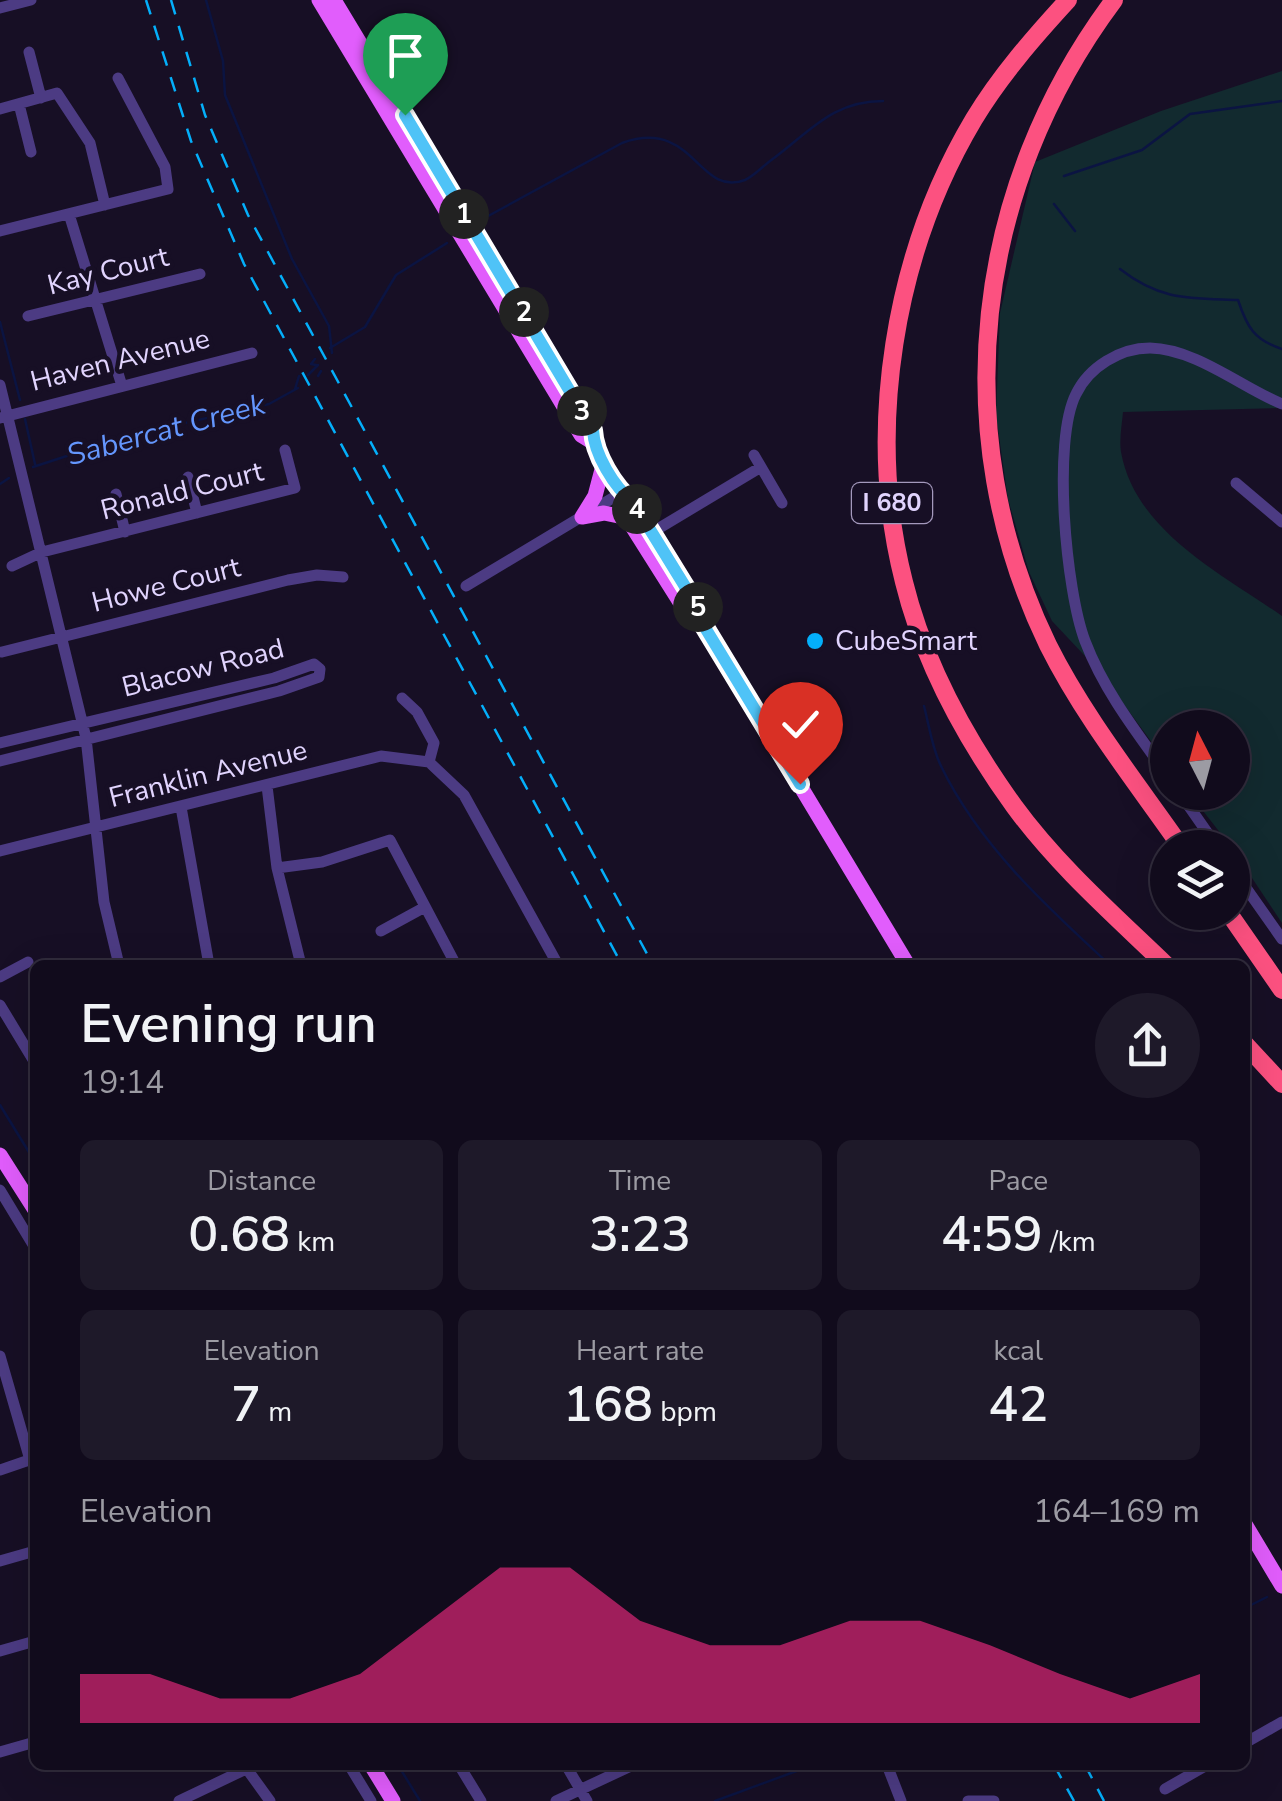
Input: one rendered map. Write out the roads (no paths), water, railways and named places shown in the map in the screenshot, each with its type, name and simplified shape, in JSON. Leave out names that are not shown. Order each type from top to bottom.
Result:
[{"type":"highway","name":"I 680","points":[[1068,0],[1011,64],[975,118],[948,168],[912,268],[891,370],[893,524],[903,581],[929,658],[992,774],[1042,842],[1161,960]]},
{"type":"highway","points":[[1114,0],[1090,32],[1042,117],[1008,210],[990,299],[986,414],[1005,530],[1038,622],[1070,685],[1170,830]]},
{"type":"highway","points":[[1240,930],[1282,990]]},
{"type":"highway","points":[[1250,1049],[1282,1084]]},
{"type":"main road","points":[[319,0],[434,176]]},
{"type":"main road","points":[[334,0],[465,228],[593,430],[594,443],[621,493],[628,518],[690,618],[701,621]]},
{"type":"main road","points":[[465,228],[581,436],[594,443]]},
{"type":"main road","points":[[520,332],[527,333],[551,360]]},
{"type":"main road","points":[[582,516],[595,496],[604,462]]},
{"type":"main road","points":[[621,493],[633,502],[702,614],[701,621],[905,960]]},
{"type":"main road","points":[[582,516],[612,514],[628,518]]},
{"type":"main road","points":[[0,1155],[30,1202]]},
{"type":"main road","points":[[1250,1532],[1282,1586]]},
{"type":"main road","points":[[374,1770],[393,1801]]},
{"type":"street","points":[[0,8],[32,0]]},
{"type":"street","points":[[29,52],[41,98]]},
{"type":"street","points":[[0,230],[168,190],[165,167],[118,78]]},
{"type":"street","points":[[0,108],[58,93],[90,143],[105,205]]},
{"type":"street","points":[[19,104],[31,152]]},
{"type":"street","points":[[69,214],[122,386]]},
{"type":"street","name":"Kay Court","points":[[28,316],[200,274]]},
{"type":"street","points":[[1150,750],[1105,685],[1074,608],[1066,548],[1067,426],[1076,394],[1098,366],[1132,350],[1150,348],[1189,358],[1282,404]]},
{"type":"street","name":"Haven Avenue","points":[[4,416],[252,353]]},
{"type":"street","points":[[0,384],[4,416],[83,723],[104,902],[118,960]]},
{"type":"street","name":"Ronald Court","points":[[12,566],[42,552],[296,488],[285,450]]},
{"type":"street","points":[[754,455],[782,503]]},
{"type":"street","points":[[651,533],[761,468]]},
{"type":"street","points":[[188,477],[196,513]]},
{"type":"street","points":[[1236,484],[1282,522]]},
{"type":"street","points":[[466,586],[621,493]]},
{"type":"street","points":[[116,494],[125,532]]},
{"type":"street","name":"Howe Court","points":[[2,652],[288,580],[317,574],[342,577]]},
{"type":"street","name":"Blacow Road","points":[[0,743],[314,664],[320,669],[318,678],[280,691],[0,761]]},
{"type":"street","points":[[402,698],[417,712],[434,743],[428,762],[464,796],[555,960]]},
{"type":"street","name":"Franklin Avenue","points":[[0,851],[381,756],[428,762]]},
{"type":"street","points":[[267,786],[277,868],[299,960]]},
{"type":"street","points":[[181,806],[208,960]]},
{"type":"street","points":[[277,868],[322,862],[390,840],[453,960]]},
{"type":"street","points":[[1250,894],[1282,939]]},
{"type":"street","points":[[381,931],[425,908]]},
{"type":"street","points":[[0,978],[28,962]]},
{"type":"street","points":[[0,1004],[30,1055]]},
{"type":"street","points":[[0,1190],[30,1240]]},
{"type":"street","points":[[0,1356],[30,1453]]},
{"type":"street","points":[[0,1470],[30,1460]]},
{"type":"street","points":[[0,1561],[30,1552]]},
{"type":"street","points":[[0,1651],[30,1642]]},
{"type":"street","points":[[1250,1740],[1282,1722]]},
{"type":"street","points":[[0,1752],[30,1743]]},
{"type":"street","points":[[179,1801],[239,1770]]},
{"type":"street","points":[[248,1770],[262,1784],[270,1801]]},
{"type":"street","points":[[352,1770],[370,1801]]},
{"type":"street","points":[[463,1770],[481,1801]]},
{"type":"street","points":[[569,1770],[584,1795]]},
{"type":"street","points":[[556,1801],[584,1795],[624,1770]]},
{"type":"street","points":[[889,1770],[900,1801]]},
{"type":"street","points":[[1165,1790],[1199,1770]]},
{"type":"street","points":[[968,1801],[993,1800]]},
{"type":"waterway","points":[[206,0],[223,61],[225,95],[292,259],[329,326],[332,353]]},
{"type":"waterway","name":"Sabercat Creek","points":[[479,221],[622,143],[646,138],[665,140],[680,148],[716,178],[729,183],[745,180],[835,113],[849,106],[883,101]]},
{"type":"waterway","name":"Sabercat Creek","points":[[1064,176],[1142,150],[1190,114],[1282,101]]},
{"type":"waterway","points":[[1054,204],[1075,231]]},
{"type":"waterway","name":"Sabercat Creek","points":[[330,348],[365,327],[396,275],[447,243]]},
{"type":"waterway","points":[[1120,269],[1163,292],[1190,298],[1238,300],[1253,331],[1282,349]]},
{"type":"waterway","points":[[0,322],[20,400]]},
{"type":"waterway","name":"Sabercat Creek","points":[[315,359],[311,364],[316,365]]},
{"type":"waterway","name":"Sabercat Creek","points":[[308,375],[318,365]]},
{"type":"waterway","name":"Sabercat Creek","points":[[318,376],[321,371]]},
{"type":"waterway","name":"Sabercat Creek","points":[[295,389],[299,376]]},
{"type":"waterway","name":"Sabercat Creek","points":[[33,467],[131,435],[269,404],[298,388]]},
{"type":"waterway","points":[[25,419],[35,464]]},
{"type":"waterway","points":[[0,484],[9,478]]},
{"type":"waterway","points":[[924,706],[938,759],[975,822],[1016,873],[1105,960]]},
{"type":"waterway","points":[[0,1105],[30,1154]]},
{"type":"waterway","points":[[1250,1606],[1267,1597]]},
{"type":"waterway","points":[[401,1770],[420,1801]]},
{"type":"waterway","points":[[715,1801],[799,1770]]},
{"type":"railway","points":[[146,0],[191,141],[244,264],[619,960]]},
{"type":"railway","points":[[171,0],[205,115],[248,215],[650,960]]},
{"type":"railway","points":[[1057,1770],[1074,1801]]},
{"type":"railway","points":[[1088,1770],[1104,1801]]},
{"type":"place","name":"CubeSmart","points":[[815,641]]}]
